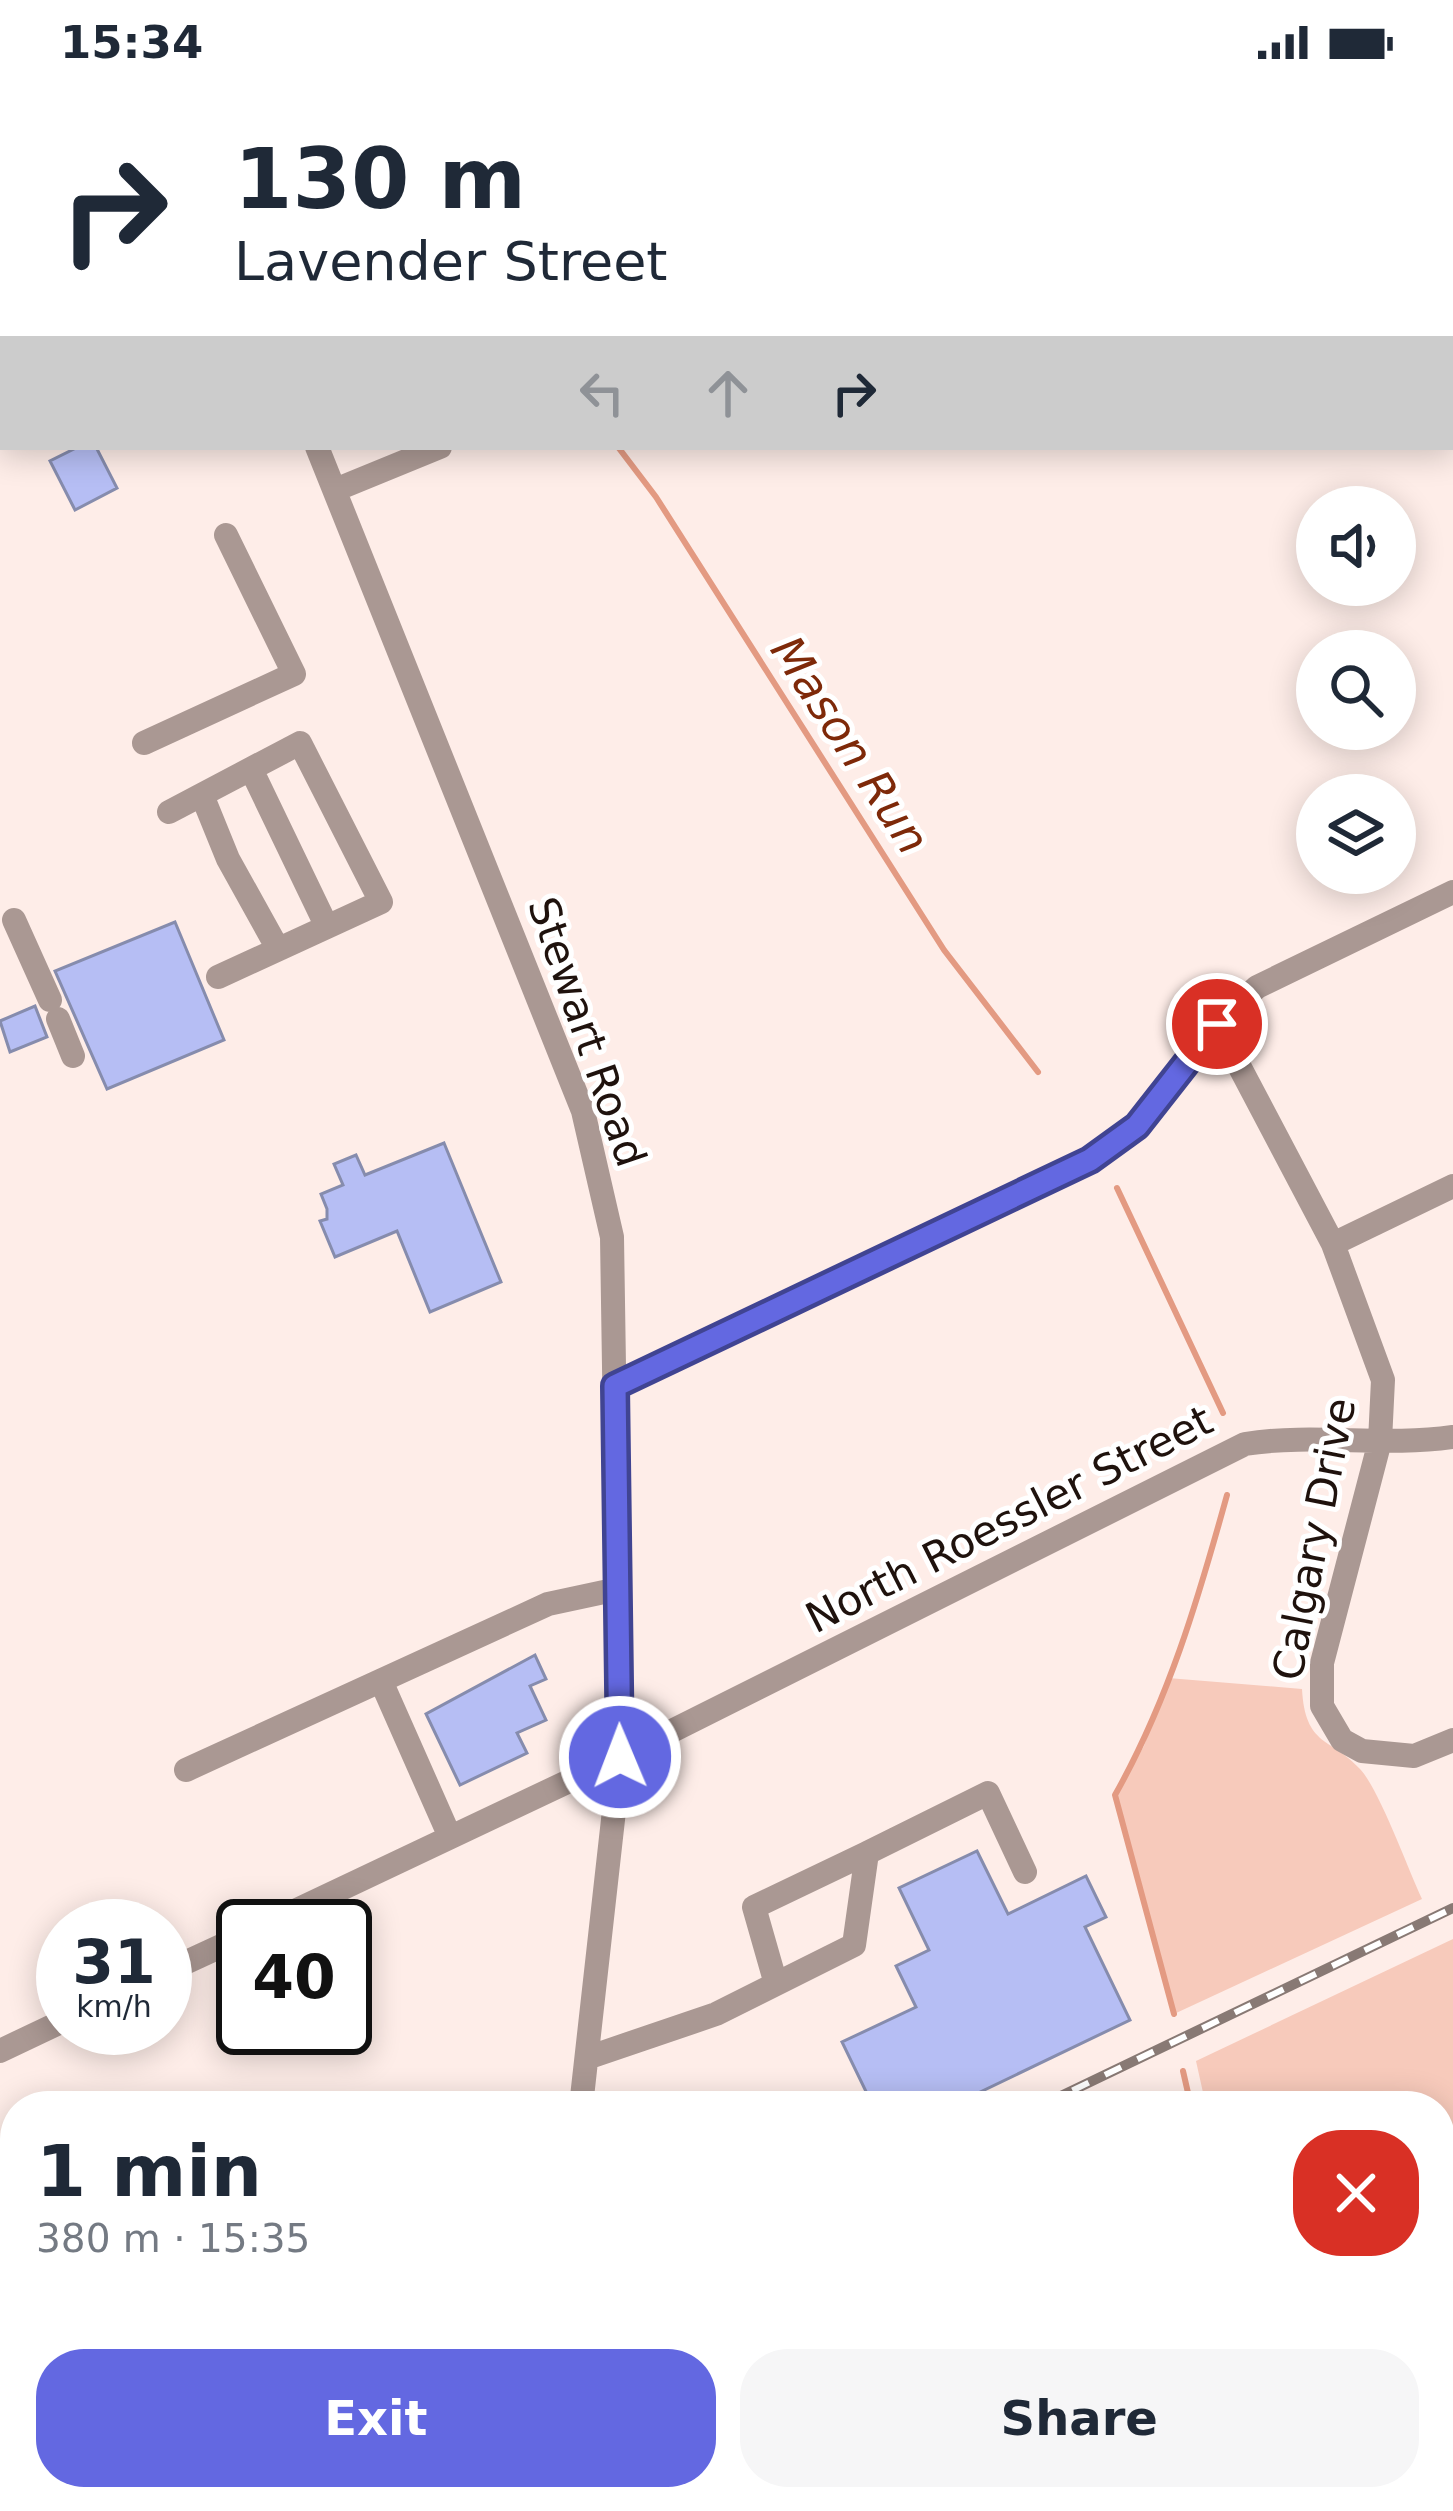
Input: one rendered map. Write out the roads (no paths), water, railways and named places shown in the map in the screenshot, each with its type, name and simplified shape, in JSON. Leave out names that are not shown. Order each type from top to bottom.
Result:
[{"type":"street","name":"Stewart Road","points":[[318,450],[583,1111],[612,1237],[620,1757],[583,2091]]},
{"type":"street","points":[[335,490],[433,450]]},
{"type":"street","points":[[144,743],[294,674],[226,535]]},
{"type":"street","points":[[169,812],[300,743],[381,902],[218,976]]},
{"type":"street","points":[[251,769],[327,927]]},
{"type":"street","points":[[202,795],[228,859],[278,949]]},
{"type":"street","points":[[615,1386],[1090,1160],[1137,1126],[1217,1024],[1257,987],[1453,892]]},
{"type":"street","points":[[14,920],[73,1056]]},
{"type":"street","name":"Calgary Drive","points":[[1217,1024],[1333,1244],[1383,1379],[1379,1441],[1322,1663],[1322,1706],[1342,1740],[1384,1756],[1414,1756],[1453,1740]]},
{"type":"street","points":[[1333,1244],[1453,1186]]},
{"type":"street","name":"North Roessler Street","points":[[320,1899],[620,1757],[1245,1444],[1282,1438],[1453,1437]]},
{"type":"street","points":[[186,1770],[548,1604],[618,1588]]},
{"type":"street","points":[[381,1681],[450,1837]]},
{"type":"street","points":[[776,1984],[754,1906],[988,1793],[1025,1872]]},
{"type":"street","points":[[587,2058],[716,2014],[854,1945],[867,1853]]},
{"type":"street","points":[[0,2051],[36,2034]]},
{"type":"waterway","name":"Mason Run","points":[[620,450],[656,497],[944,950],[1038,1072]]},
{"type":"waterway","name":"Mason Run","points":[[1117,1188],[1223,1413]]},
{"type":"waterway","name":"Mason Run","points":[[1174,2014],[1115,1795],[1166,1686],[1227,1495]]},
{"type":"waterway","name":"Mason Run","points":[[1183,2071],[1188,2091]]},
{"type":"railway","points":[[1071,2091],[1453,1908]]}]
